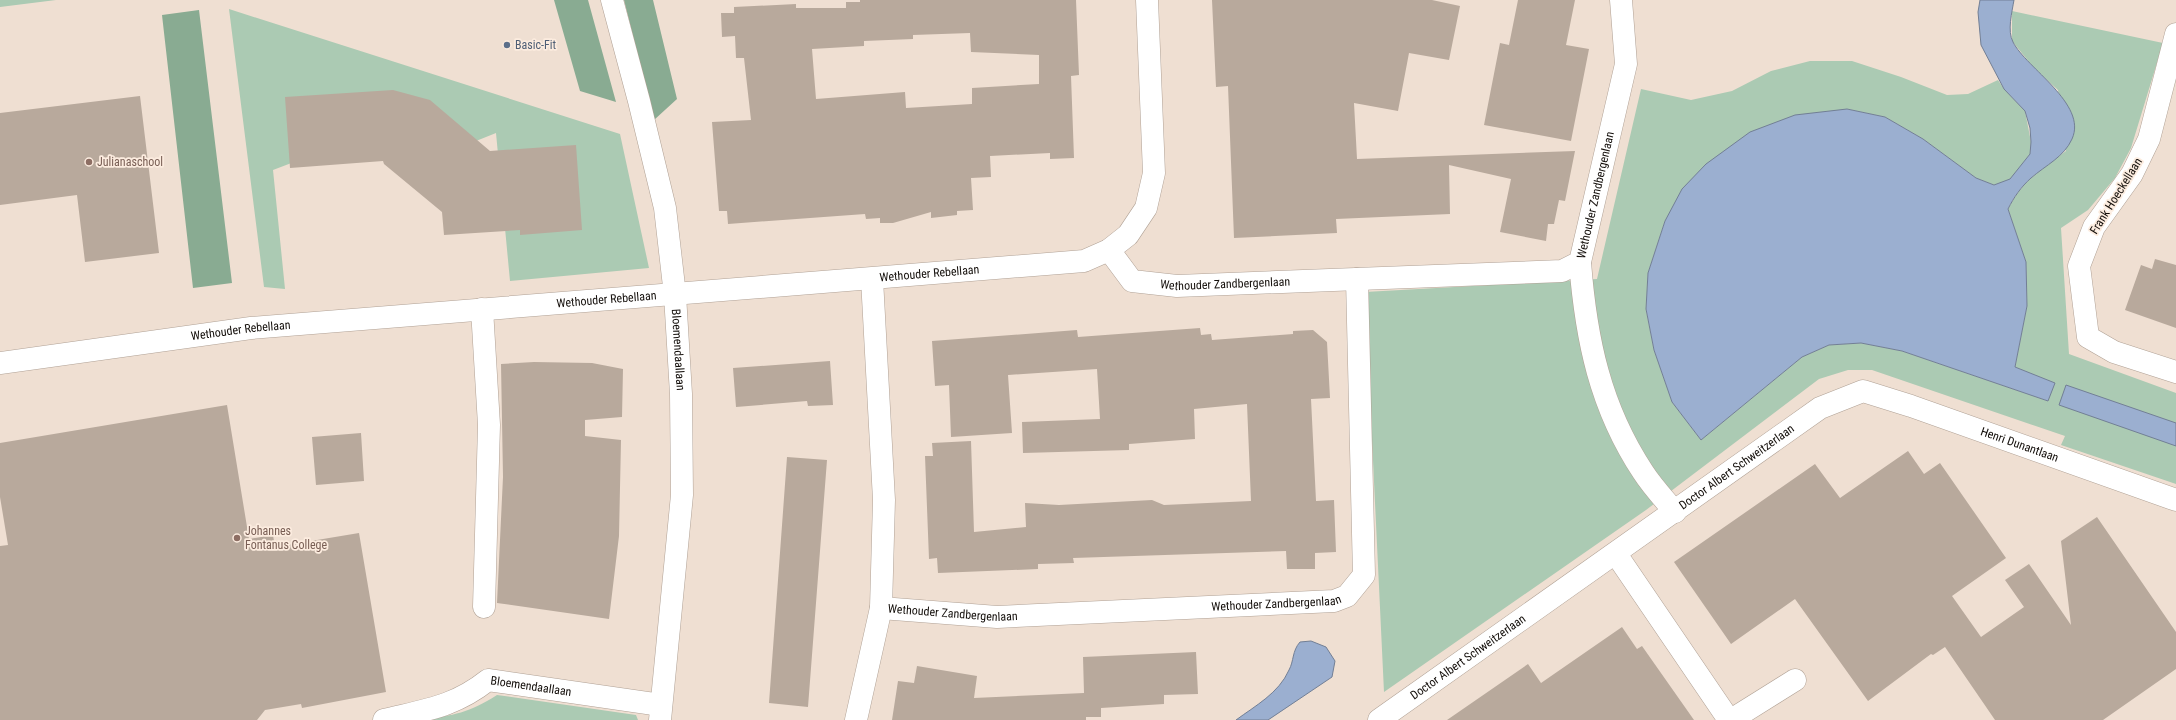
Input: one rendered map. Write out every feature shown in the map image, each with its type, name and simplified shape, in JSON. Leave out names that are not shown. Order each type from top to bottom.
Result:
[{"type":"street","name":"Bloemendaallaan","points":[[384,720],[447,705],[471,694],[488,680],[661,716],[682,495],[681,394],[675,295],[665,208],[639,101],[612,0]]},
{"type":"street","name":"Wethouder Rebellaan","points":[[0,363],[251,328],[482,308],[675,295],[1084,261],[1109,250],[1128,235],[1146,208],[1154,173],[1147,0]]},
{"type":"street","name":"Wethouder Zandbergenlaan","points":[[1109,250],[1132,281],[1177,286],[1562,271],[1580,262],[1626,64],[1622,0]]},
{"type":"street","name":"Frank Hoeckellaan","points":[[2176,34],[2149,139],[2132,174],[2094,227],[2079,266],[2088,337],[2114,352],[2176,372]]},
{"type":"street","points":[[1580,262],[1588,334],[1604,396],[1618,430],[1643,473],[1675,512]]},
{"type":"street","name":"Wethouder Zandbergenlaan","points":[[856,720],[881,608],[884,500],[872,279]]},
{"type":"street","name":"Wethouder Zandbergenlaan","points":[[881,608],[997,617],[1334,602],[1347,596],[1364,575],[1357,279]]},
{"type":"street","points":[[482,308],[489,425],[484,607]]},
{"type":"street","name":"Doctor Albert Schweitzerlaan","points":[[1379,720],[1616,554],[1820,408],[1863,392]]},
{"type":"street","name":"Henri Dunantlaan","points":[[1863,392],[1911,406],[2176,500]]},
{"type":"street","points":[[1616,554],[1730,720],[1795,680]]},
{"type":"green space","points":[[0,0],[56,0],[0,7]]},
{"type":"green space","points":[[554,0],[588,0],[616,102],[580,91]]},
{"type":"green space","points":[[624,0],[653,0],[677,99],[654,120]]},
{"type":"green space","points":[[229,9],[620,134],[649,268],[510,281],[496,133],[471,143],[294,162],[273,170],[285,289],[264,287]]},
{"type":"green space","points":[[199,10],[232,283],[193,288],[162,15]]},
{"type":"green space","points":[[2012,11],[2163,43],[2131,148],[2115,178],[2088,210],[2061,228],[2069,354],[2176,393],[2176,484],[2061,445],[2065,436],[1872,370],[1848,370],[1819,379],[1646,510],[1384,692],[1365,292],[1597,279],[1641,89],[1691,100],[1732,91],[1771,71],[1810,61],[1852,61],[1901,77],[1947,95],[1968,94],[1998,80],[2004,89],[2025,111],[2031,142],[2030,154],[2010,180],[1994,185],[1976,178],[1923,139],[1885,117],[1847,109],[1665,221],[1648,273],[1646,310],[1654,350],[1672,402],[1701,440],[1802,357],[1829,345],[1861,343],[1902,351],[2048,401],[2054,383],[2015,367],[2027,306],[2026,262],[2008,209],[2020,190],[2033,176],[2066,151],[2058,90],[2034,68],[2012,41]]},
{"type":"green space","points":[[497,695],[636,715],[638,720],[422,720],[443,717],[469,710]]},
{"type":"water","points":[[1980,0],[2014,0],[2010,27],[2011,38],[2020,52],[2064,100],[2071,113],[2075,126],[2069,145],[2059,156],[2027,181],[2018,192],[2008,209],[2026,262],[2027,306],[2015,367],[2055,383],[2048,401],[1902,351],[1861,343],[1829,345],[1802,357],[1701,440],[1672,402],[1654,350],[1646,309],[1648,273],[1665,221],[1682,189],[1706,164],[1750,132],[1795,115],[1847,109],[1885,117],[1923,139],[1976,178],[1994,185],[2010,179],[2030,154],[2030,128],[2025,111],[2004,89],[1981,45],[1978,12]]},
{"type":"water","points":[[2066,385],[2176,423],[2176,446],[2059,405]]},
{"type":"water","points":[[1311,641],[1326,647],[1335,661],[1332,677],[1268,720],[1236,720],[1279,686],[1289,670],[1297,645],[1300,642]]},
{"type":"building","points":[[860,0],[1076,0],[1079,75],[1071,76],[1074,158],[1050,159],[1050,153],[990,156],[991,177],[971,178],[973,210],[957,211],[957,215],[931,218],[931,212],[893,223],[880,223],[880,218],[866,219],[865,214],[728,224],[727,211],[719,211],[712,122],[751,120],[744,58],[736,58],[735,36],[722,37],[721,13],[734,13],[734,7],[796,4],[796,8],[846,8],[846,2],[860,2]],"holes":[[[970,33],[971,52],[1039,55],[1039,84],[972,88],[972,104],[906,108],[905,92],[816,99],[812,49],[864,46],[864,41],[913,39],[913,35]]]},
{"type":"building","points":[[1212,0],[1432,0],[1460,6],[1449,60],[1409,53],[1398,111],[1354,103],[1357,159],[1575,151],[1565,201],[1559,200],[1554,224],[1548,224],[1546,241],[1500,232],[1511,179],[1449,165],[1450,214],[1336,219],[1337,233],[1234,238],[1228,86],[1216,87]]},
{"type":"building","points":[[1518,0],[1575,0],[1566,45],[1589,49],[1571,141],[1484,125],[1500,43],[1509,45]]},
{"type":"building","points":[[393,90],[430,100],[490,151],[576,145],[582,230],[520,235],[520,230],[444,235],[442,212],[384,164],[383,161],[290,168],[285,97]]},
{"type":"building","points":[[140,96],[159,253],[85,262],[77,195],[0,205],[0,113]]},
{"type":"building","points":[[2155,259],[2176,265],[2176,328],[2125,310],[2141,265],[2152,269]]},
{"type":"building","points":[[1200,328],[1201,335],[1211,334],[1212,340],[1293,334],[1293,331],[1313,330],[1327,342],[1330,398],[1311,399],[1316,501],[1334,500],[1336,552],[1315,553],[1315,569],[1287,569],[1286,551],[1073,558],[1074,563],[1038,564],[1038,569],[938,573],[937,558],[929,559],[925,456],[933,456],[932,443],[971,441],[974,532],[1026,527],[1025,503],[1059,505],[1152,500],[1164,505],[1251,501],[1247,404],[1194,409],[1195,439],[1129,444],[1129,450],[1023,453],[1022,422],[1100,419],[1097,369],[1008,375],[1012,433],[951,437],[949,385],[935,386],[932,341],[1077,330],[1078,337]]},
{"type":"building","points":[[830,361],[833,405],[808,406],[807,401],[736,407],[733,368]]},
{"type":"building","points":[[534,362],[592,363],[623,369],[622,417],[585,420],[585,436],[621,440],[619,536],[609,619],[497,603],[503,477],[501,364]]},
{"type":"building","points":[[227,405],[249,539],[273,535],[275,547],[359,533],[386,692],[302,708],[301,704],[265,710],[257,720],[0,720],[0,546],[8,545],[0,497],[0,443]]},
{"type":"building","points":[[361,433],[364,481],[316,485],[312,437]]},
{"type":"building","points":[[1908,451],[1924,474],[1940,463],[2006,558],[1952,596],[1981,637],[2024,607],[2005,580],[2029,564],[2071,625],[2061,541],[2097,517],[2176,632],[2176,669],[2103,720],[1995,720],[1945,647],[1933,655],[1931,654],[1868,701],[1795,599],[1731,644],[1674,562],[1815,464],[1840,498]]},
{"type":"building","points":[[787,457],[827,460],[808,707],[769,703]]},
{"type":"building","points":[[1622,627],[1637,649],[1642,646],[1694,720],[1447,720],[1528,664],[1541,683]]},
{"type":"building","points":[[1196,652],[1198,694],[1164,695],[1164,704],[1101,708],[1101,717],[1086,717],[1086,720],[892,720],[898,681],[914,683],[917,666],[977,676],[974,698],[1084,693],[1083,657]]},
{"type":"place","name":"Basic-Fit","points":[[507,45]]},
{"type":"place","name":"Julianaschool","points":[[89,162]]},
{"type":"place","name":"Johannes Fontanus College","points":[[237,538]]}]
